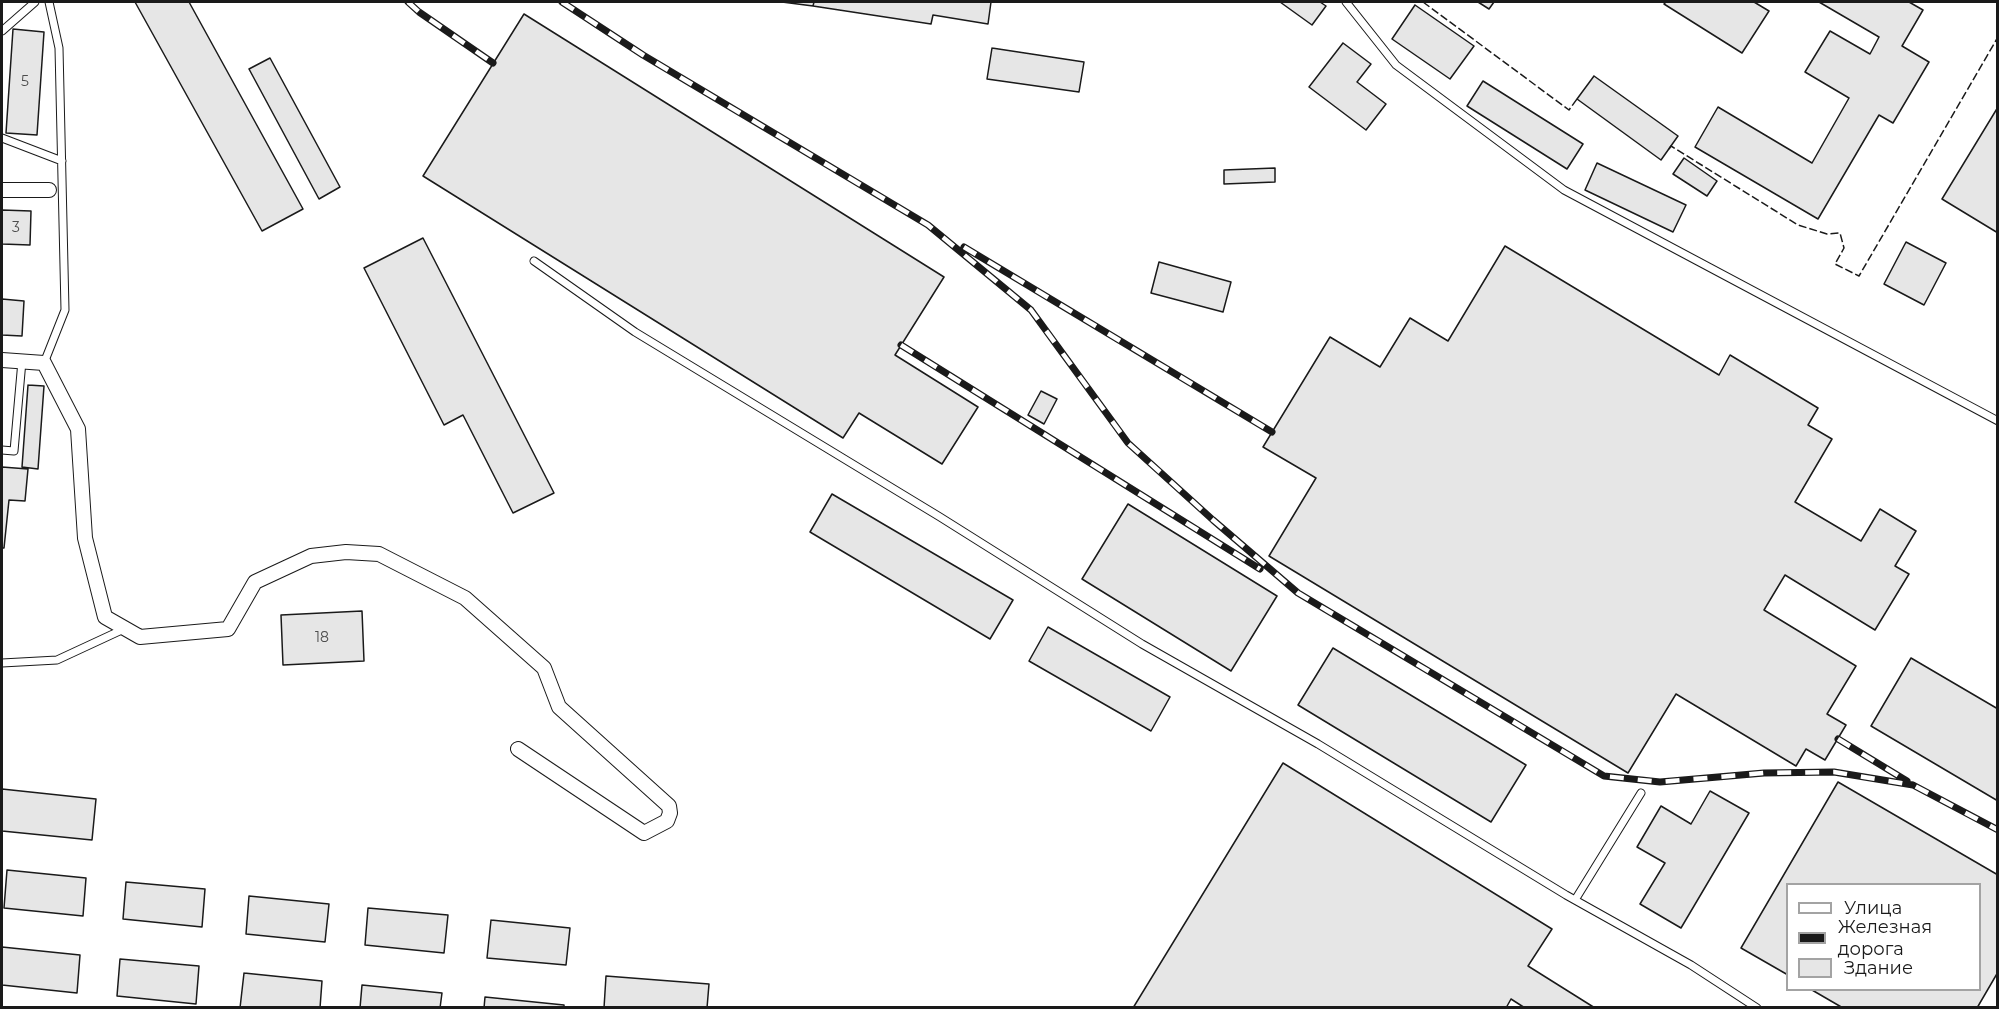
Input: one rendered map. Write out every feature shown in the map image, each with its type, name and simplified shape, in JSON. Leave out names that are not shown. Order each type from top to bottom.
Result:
[{"type":"street","points":[[2,190],[49,190]]},
{"type":"street","points":[[2,360],[44,363],[78,429],[86,538],[105,617],[140,637],[228,629],[255,582],[311,556],[346,552],[379,554],[465,598],[544,668],[560,706],[669,806],[670,813],[667,821],[644,833],[518,749]]},
{"type":"lane","points":[[2,31],[35,2]]},
{"type":"lane","points":[[44,363],[65,310],[59,48],[49,2]]},
{"type":"lane","points":[[1346,2],[1396,65],[1564,190],[1998,421]]},
{"type":"lane","points":[[2,138],[62,161]]},
{"type":"lane","points":[[534,261],[635,332],[940,517],[1142,644],[1317,744],[1575,900],[1691,965],[1757,1008]]},
{"type":"lane","points":[[2,450],[14,451],[22,362]]},
{"type":"lane","points":[[2,663],[57,660],[126,628]]},
{"type":"lane","points":[[1575,900],[1641,792]]},
{"type":"building","points":[[135,2],[189,2],[303,209],[262,231]]},
{"type":"building","points":[[782,2],[814,2],[813,6]]},
{"type":"building","points":[[814,2],[991,2],[988,24],[933,15],[931,24],[813,6]]},
{"type":"building","points":[[1280,2],[1320,2],[1326,6],[1312,25]]},
{"type":"building","points":[[1478,2],[1494,2],[1489,9]]},
{"type":"building","points":[[1666,2],[1754,2],[1769,11],[1742,53],[1664,4]]},
{"type":"building","points":[[1819,2],[1909,2],[1923,10],[1902,46],[1929,62],[1893,123],[1879,115],[1818,219],[1695,147],[1718,107],[1812,163],[1849,98],[1805,72],[1830,31],[1870,54],[1879,37]]},
{"type":"building","points":[[1415,5],[1474,46],[1450,79],[1392,39]]},
{"type":"building","points":[[524,14],[944,277],[895,355],[978,407],[942,464],[859,413],[843,438],[423,176]]},
{"type":"building","points":[[13,29],[44,32],[37,135],[6,133]]},
{"type":"building","points":[[1343,43],[1371,64],[1357,82],[1386,104],[1366,130],[1309,87]]},
{"type":"building","points":[[992,48],[1084,62],[1079,92],[987,79]]},
{"type":"building","points":[[270,58],[340,187],[319,199],[249,69]]},
{"type":"building","points":[[1594,76],[1678,136],[1661,160],[1577,99]]},
{"type":"building","points":[[1483,81],[1583,144],[1567,169],[1467,106]]},
{"type":"building","points":[[1998,107],[1998,233],[1942,199]]},
{"type":"building","points":[[1684,158],[1717,181],[1707,196],[1673,174]]},
{"type":"building","points":[[1597,163],[1686,205],[1673,232],[1585,190]]},
{"type":"building","points":[[1275,168],[1275,182],[1224,184],[1224,170]]},
{"type":"building","points":[[2,210],[31,211],[30,245],[2,244]]},
{"type":"building","points":[[423,238],[554,493],[513,513],[463,415],[444,425],[364,268]]},
{"type":"building","points":[[1906,242],[1946,263],[1924,305],[1884,284]]},
{"type":"building","points":[[1505,246],[1719,375],[1730,355],[1818,408],[1808,425],[1832,439],[1795,502],[1861,541],[1880,509],[1916,531],[1895,566],[1909,574],[1875,630],[1785,575],[1764,610],[1856,666],[1827,714],[1846,725],[1825,760],[1806,749],[1796,766],[1676,694],[1628,773],[1269,556],[1316,478],[1263,447],[1330,337],[1380,367],[1410,318],[1448,341]]},
{"type":"building","points":[[1159,262],[1231,282],[1223,312],[1151,293]]},
{"type":"building","points":[[2,299],[24,301],[22,336],[2,335]]},
{"type":"building","points":[[28,385],[44,386],[38,469],[22,467]]},
{"type":"building","points":[[1041,391],[1057,399],[1044,424],[1028,415]]},
{"type":"building","points":[[2,467],[28,469],[25,501],[9,500],[4,548],[2,548]]},
{"type":"building","points":[[832,494],[1013,600],[990,639],[810,532]]},
{"type":"building","points":[[1128,504],[1277,596],[1231,671],[1082,579]]},
{"type":"building","points":[[362,611],[364,661],[283,665],[281,615]]},
{"type":"building","points":[[1048,627],[1170,697],[1151,731],[1029,661]]},
{"type":"building","points":[[1333,648],[1526,765],[1491,822],[1298,705]]},
{"type":"building","points":[[1911,658],[1998,709],[1998,801],[1871,726]]},
{"type":"building","points":[[1283,763],[1552,929],[1528,966],[1595,1008],[1525,1008],[1511,999],[1506,1008],[1133,1008]]},
{"type":"building","points":[[1838,782],[1998,875],[1998,972],[1977,1008],[1843,1008],[1814,991],[1981,991],[1981,883],[1786,883],[1786,974],[1741,948]]},
{"type":"building","points":[[2,789],[96,799],[92,840],[2,831]]},
{"type":"building","points":[[1710,791],[1749,813],[1681,928],[1640,904],[1665,863],[1637,847],[1661,806],[1691,824]]},
{"type":"building","points":[[7,870],[86,878],[83,916],[4,908]]},
{"type":"building","points":[[126,882],[205,889],[202,927],[123,919]]},
{"type":"building","points":[[249,896],[329,904],[325,942],[246,934]]},
{"type":"building","points":[[368,908],[448,915],[444,953],[365,945]]},
{"type":"building","points":[[491,920],[570,928],[566,965],[487,958]]},
{"type":"building","points":[[2,947],[80,955],[77,993],[2,985]]},
{"type":"building","points":[[120,959],[199,966],[196,1004],[117,996]]},
{"type":"building","points":[[244,973],[322,981],[320,1008],[240,1008]]},
{"type":"building","points":[[606,976],[709,984],[707,1008],[604,1008]]},
{"type":"building","points":[[362,985],[442,993],[440,1008],[360,1008]]},
{"type":"building","points":[[485,997],[564,1005],[564,1008],[484,1008]]},
{"type":"railway","points":[[408,2],[493,63]]},
{"type":"railway","points":[[562,2],[643,55],[928,225],[1031,310],[1128,443],[1298,593],[1604,776],[1660,782],[1764,773],[1834,772],[1913,785],[1998,830]]},
{"type":"railway","points":[[964,247],[1272,432]]},
{"type":"railway","points":[[901,345],[1260,569]]},
{"type":"railway","points":[[1838,739],[1907,781]]},
{"type":"fence","points":[[1423,2],[1569,110],[1577,99],[1579,101]]},
{"type":"fence","points":[[1669,149],[1671,146],[1798,225],[1827,234],[1840,233],[1844,248],[1835,264],[1859,276],[1998,37]]}]
